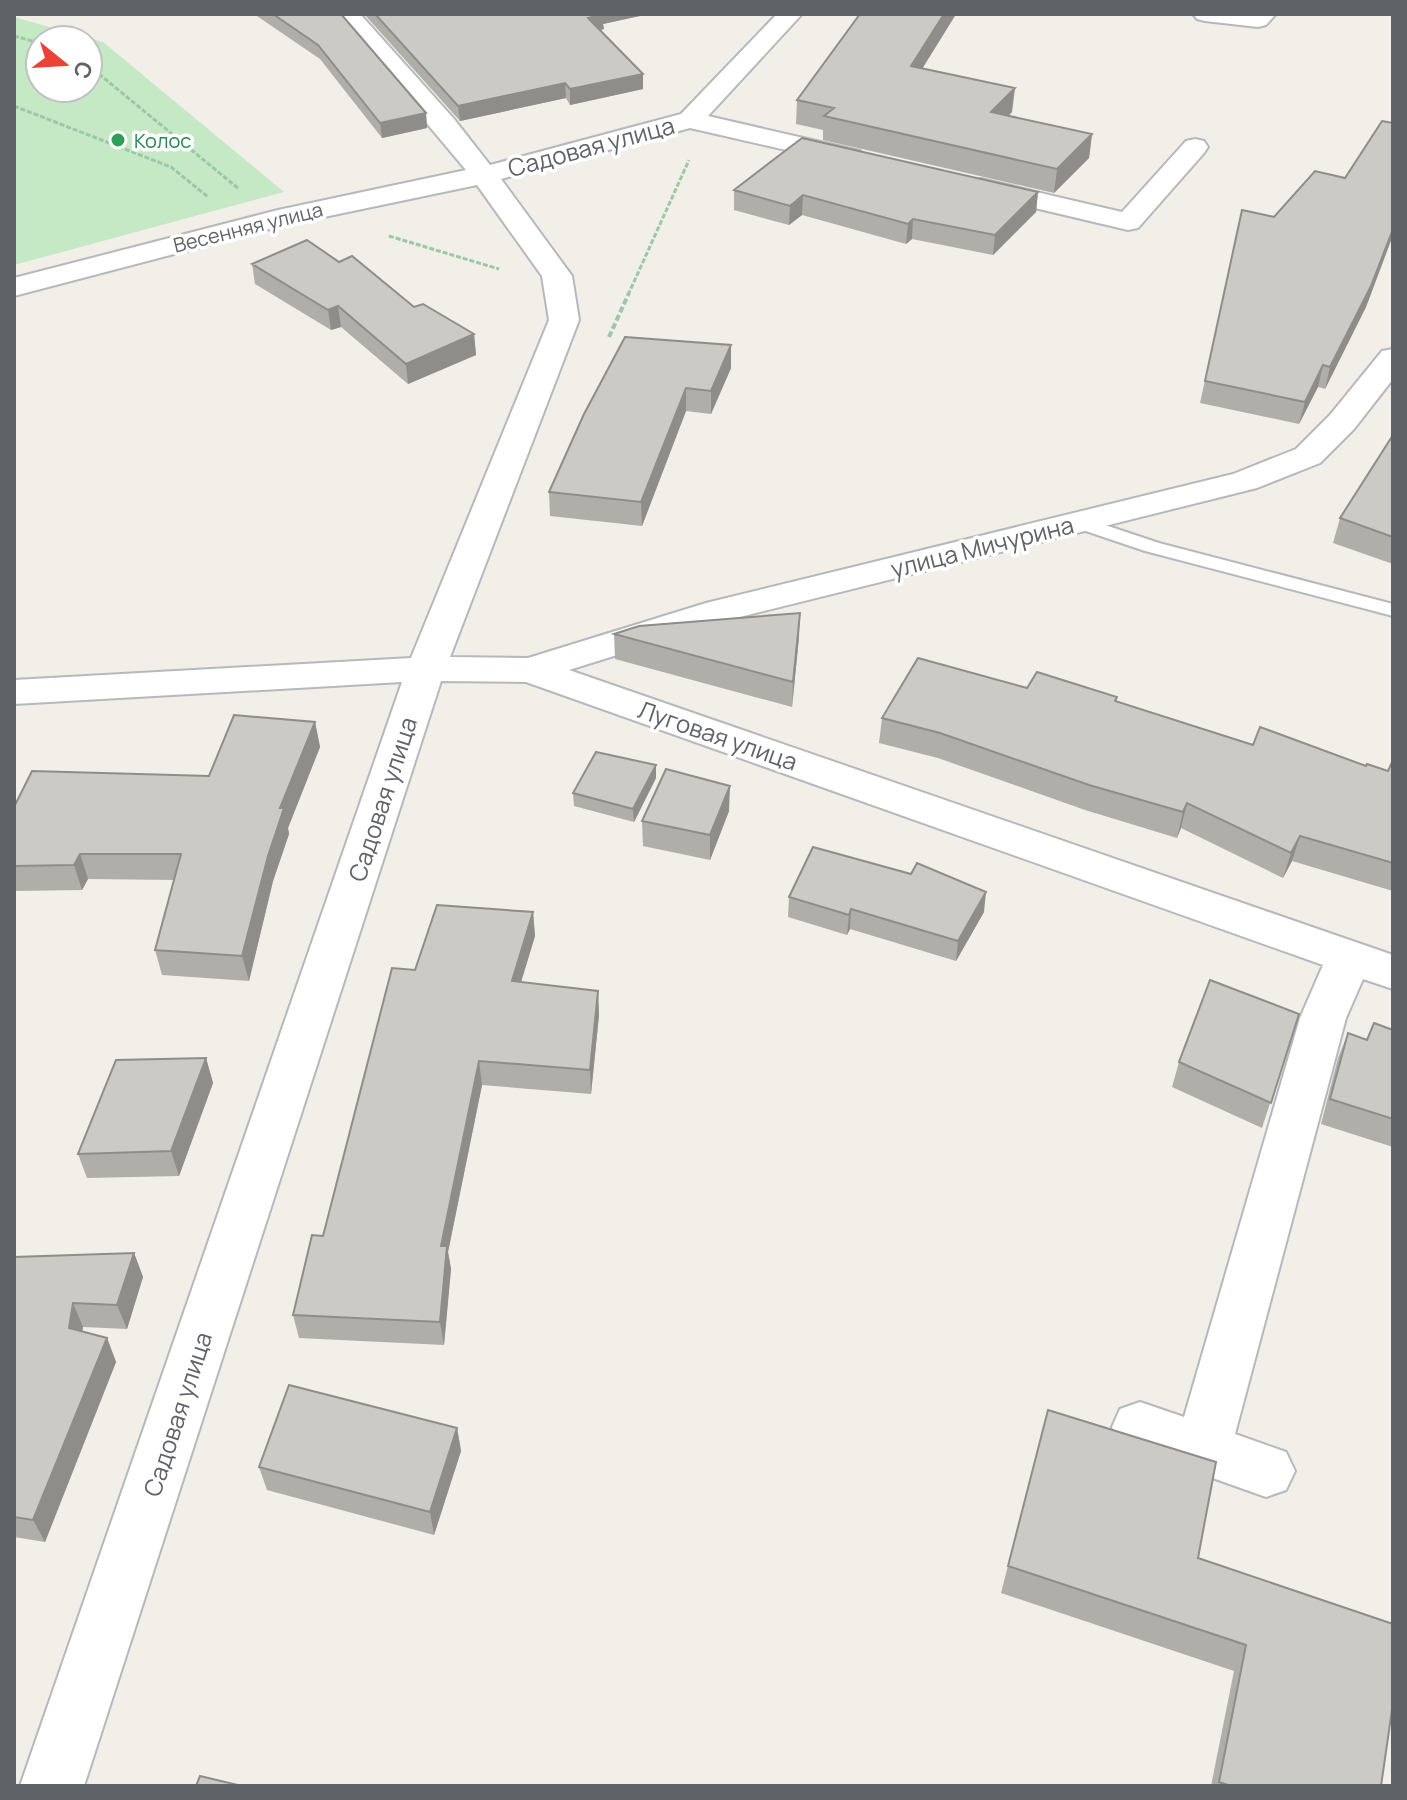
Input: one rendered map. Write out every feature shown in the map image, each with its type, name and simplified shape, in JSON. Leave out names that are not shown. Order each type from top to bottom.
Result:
[{"type":"street","points":[[349,14],[484,175]]},
{"type":"street","name":"Садовая улица","points":[[52,1786],[426,669],[564,320],[557,276],[484,175],[702,122],[790,14]]},
{"type":"street","points":[[1205,14],[1258,20],[1264,14]]},
{"type":"street","points":[[702,122],[882,165]]},
{"type":"street","points":[[959,182],[1128,222],[1195,147]]},
{"type":"street","name":"Весенняя улица","points":[[14,287],[278,218],[484,175]]},
{"type":"street","name":"улица Мичурина","points":[[530,670],[719,611],[1245,481],[1308,456],[1342,422],[1393,358]]},
{"type":"street","name":"Луговая улица","points":[[14,692],[426,669],[530,670],[1371,964]]},
{"type":"street","points":[[1203,1449],[1323,1018],[1371,964]]},
{"type":"street","points":[[1140,1427],[1266,1471]]},
{"type":"lane","points":[[1078,522],[1152,547],[1393,610]]},
{"type":"path","points":[[104,78],[245,195]]},
{"type":"path","points":[[14,106],[171,167],[216,203]]},
{"type":"path","points":[[604,347],[695,145],[702,122]]},
{"type":"green space","name":"Колос","points":[[14,17],[39,24],[24,24],[24,104],[104,104],[104,43],[284,192],[14,265]]},
{"type":"building","points":[[273,14],[341,14],[426,113],[380,123],[318,45]]},
{"type":"building","points":[[375,14],[603,14],[588,18],[643,74],[570,89],[565,83],[458,106]]},
{"type":"building","points":[[860,14],[944,14],[911,66],[1015,88],[991,112],[1092,134],[1057,169],[824,116],[834,108],[797,100]]},
{"type":"building","points":[[1382,121],[1393,123],[1393,229],[1371,286],[1330,367],[1323,365],[1305,402],[1205,381],[1242,210],[1274,217],[1315,171],[1345,178]]},
{"type":"building","points":[[802,138],[1038,192],[995,235],[913,219],[908,224],[803,195],[790,206],[734,190]]},
{"type":"building","points":[[307,240],[339,262],[352,256],[414,307],[423,304],[474,334],[406,364],[338,306],[328,310],[252,264]]},
{"type":"building","points":[[625,337],[731,345],[711,391],[686,388],[641,502],[549,492],[584,414]]},
{"type":"building","points":[[1393,435],[1393,537],[1340,518]]},
{"type":"building","points":[[800,613],[793,682],[614,634],[639,626]]},
{"type":"building","points":[[918,658],[1027,688],[1037,672],[1117,697],[1115,701],[1253,745],[1260,727],[1366,766],[1388,771],[1393,760],[1393,863],[1300,836],[1291,853],[1187,803],[1183,812],[1089,785],[940,733],[882,718]]},
{"type":"building","points":[[234,715],[315,722],[280,808],[284,808],[242,956],[155,950],[181,854],[80,854],[74,865],[14,866],[14,807],[32,771],[209,776]]},
{"type":"building","points":[[596,752],[656,765],[633,809],[573,793]]},
{"type":"building","points":[[666,769],[730,786],[710,835],[642,821]]},
{"type":"building","points":[[813,847],[911,874],[917,863],[986,892],[958,941],[851,909],[849,915],[789,897]]},
{"type":"building","points":[[437,905],[533,912],[512,981],[598,991],[590,1070],[479,1061],[441,1246],[447,1246],[440,1322],[293,1315],[312,1235],[323,1236],[392,968],[415,970]]},
{"type":"building","points":[[1210,980],[1299,1014],[1271,1103],[1179,1062]]},
{"type":"building","points":[[1374,1023],[1393,1030],[1393,1119],[1330,1099],[1348,1033],[1367,1040]]},
{"type":"building","points":[[206,1058],[171,1151],[78,1154],[116,1060]]},
{"type":"building","points":[[134,1253],[117,1305],[73,1303],[69,1328],[107,1338],[33,1520],[14,1517],[14,1257]]},
{"type":"building","points":[[289,1385],[457,1428],[430,1512],[259,1467]]},
{"type":"building","points":[[1048,1410],[1216,1462],[1198,1558],[1393,1624],[1393,1703],[1381,1786],[1231,1786],[1219,1782],[1246,1645],[1008,1566]]},
{"type":"building","points":[[200,1776],[242,1786],[196,1786]]},
{"type":"place","name":"Колос","points":[[118,140]]}]
